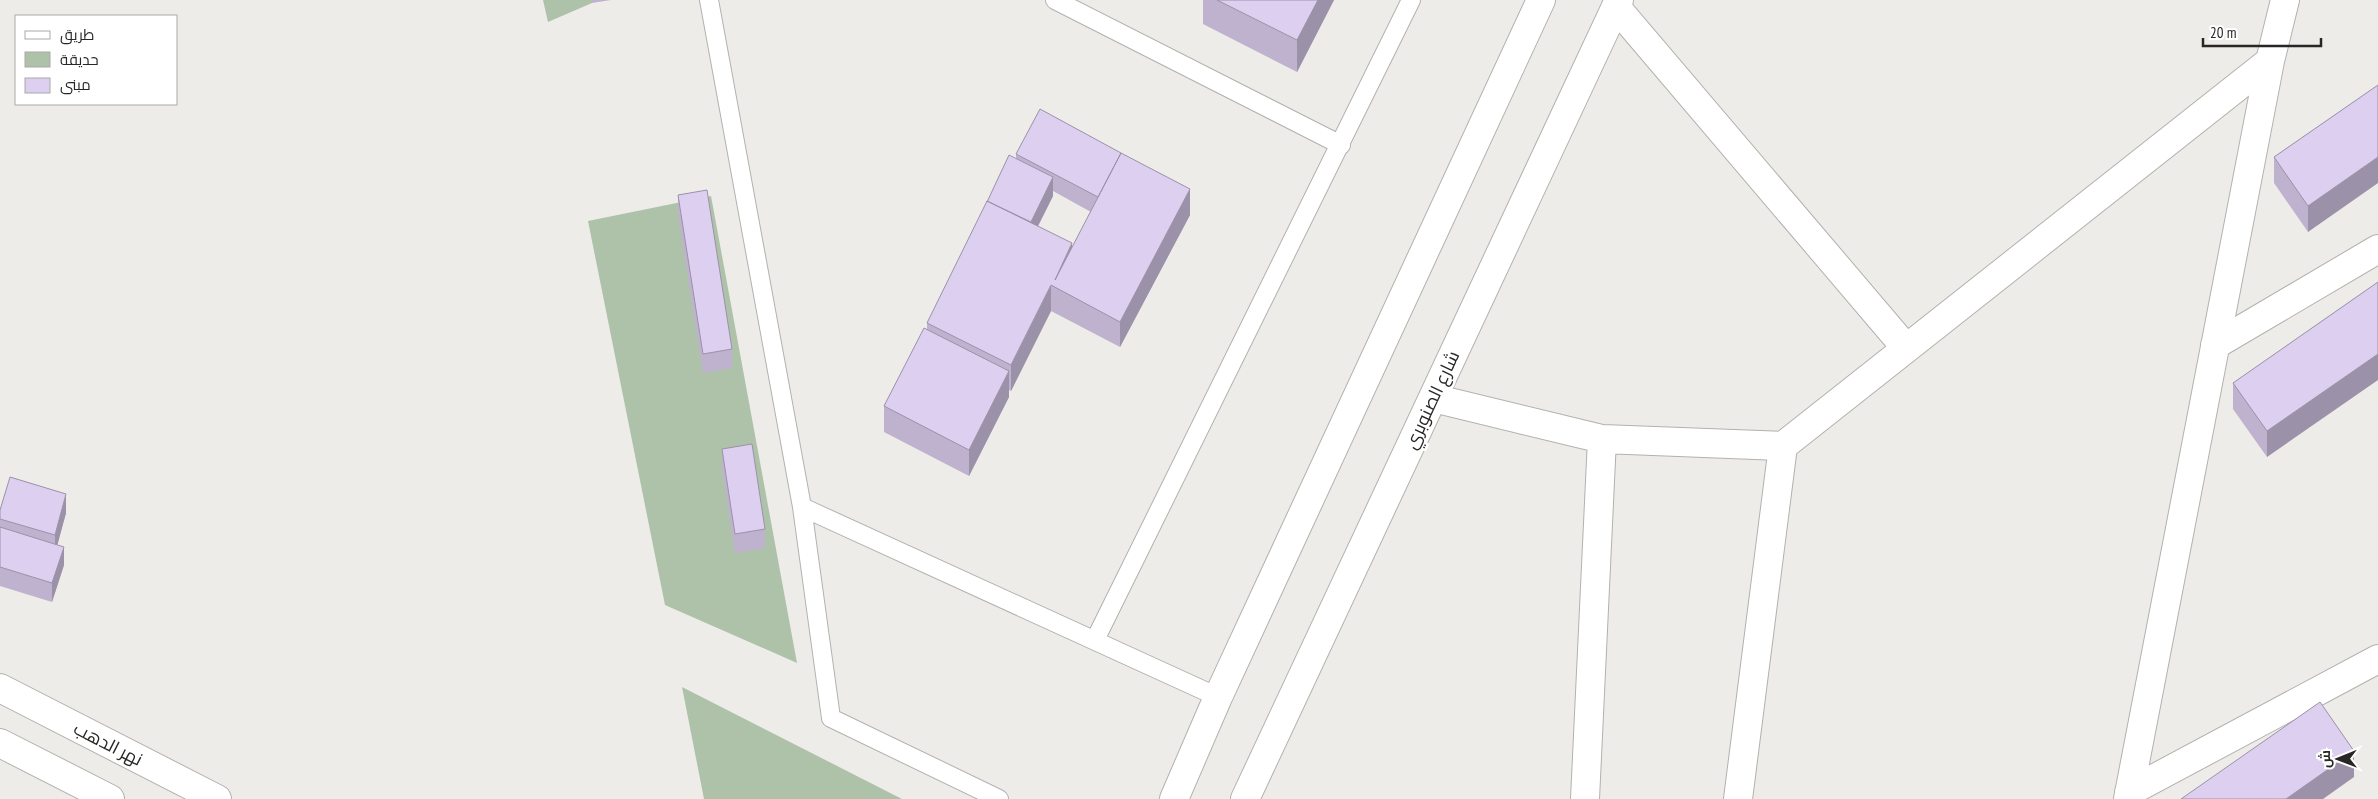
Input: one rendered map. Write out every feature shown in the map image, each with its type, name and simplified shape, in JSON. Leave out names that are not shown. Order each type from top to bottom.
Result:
[{"type":"street","points":[[1174,799],[1218,697],[1541,0]]},
{"type":"street","points":[[2128,795],[2270,61],[2285,0]]},
{"type":"street","points":[[1617,4],[1906,348]]},
{"type":"street","name":"شارع الصنوبري","points":[[1245,799],[1617,4]]},
{"type":"street","points":[[1433,398],[1602,439],[1783,446],[2270,61]]},
{"type":"street","points":[[2215,345],[2378,249]]},
{"type":"street","points":[[1585,799],[1602,439]]},
{"type":"street","points":[[1738,799],[1783,446]]},
{"type":"street","points":[[2128,795],[2378,659]]},
{"type":"street","name":"نهر الدهب","points":[[0,688],[217,799]]},
{"type":"street","points":[[0,743],[110,799]]},
{"type":"lane","points":[[709,0],[802,507],[831,718],[999,799]]},
{"type":"lane","points":[[1055,0],[1341,144]]},
{"type":"lane","points":[[1095,640],[1411,0]]},
{"type":"lane","points":[[802,507],[1218,697]]},
{"type":"green space","points":[[543,0],[592,0],[592,3],[548,22]]},
{"type":"green space","points":[[711,196],[797,663],[665,605],[588,221]]},
{"type":"green space","points":[[682,687],[902,799],[704,799]]},
{"type":"building","points":[[1217,0],[1318,0],[1297,40]]},
{"type":"building","points":[[2378,85],[2378,157],[2308,206],[2274,157]]},
{"type":"building","points":[[1040,109],[1121,153],[1098,197],[1016,154]]},
{"type":"building","points":[[1121,153],[1190,189],[1120,322],[1051,285],[1011,365],[927,323],[987,201],[1072,243],[1055,280]]},
{"type":"building","points":[[1009,155],[1053,177],[1031,222],[987,201]]},
{"type":"building","points":[[707,190],[732,349],[703,354],[678,195]]},
{"type":"building","points":[[2378,282],[2378,354],[2267,431],[2233,383]]},
{"type":"building","points":[[924,328],[1009,371],[969,450],[884,406]]},
{"type":"building","points":[[752,444],[765,529],[735,534],[722,449]]},
{"type":"building","points":[[10,477],[66,494],[55,535],[0,519],[0,510]]},
{"type":"building","points":[[0,527],[64,547],[52,583],[0,567]]},
{"type":"building","points":[[2320,702],[2354,751],[2286,799],[2181,799]]}]
